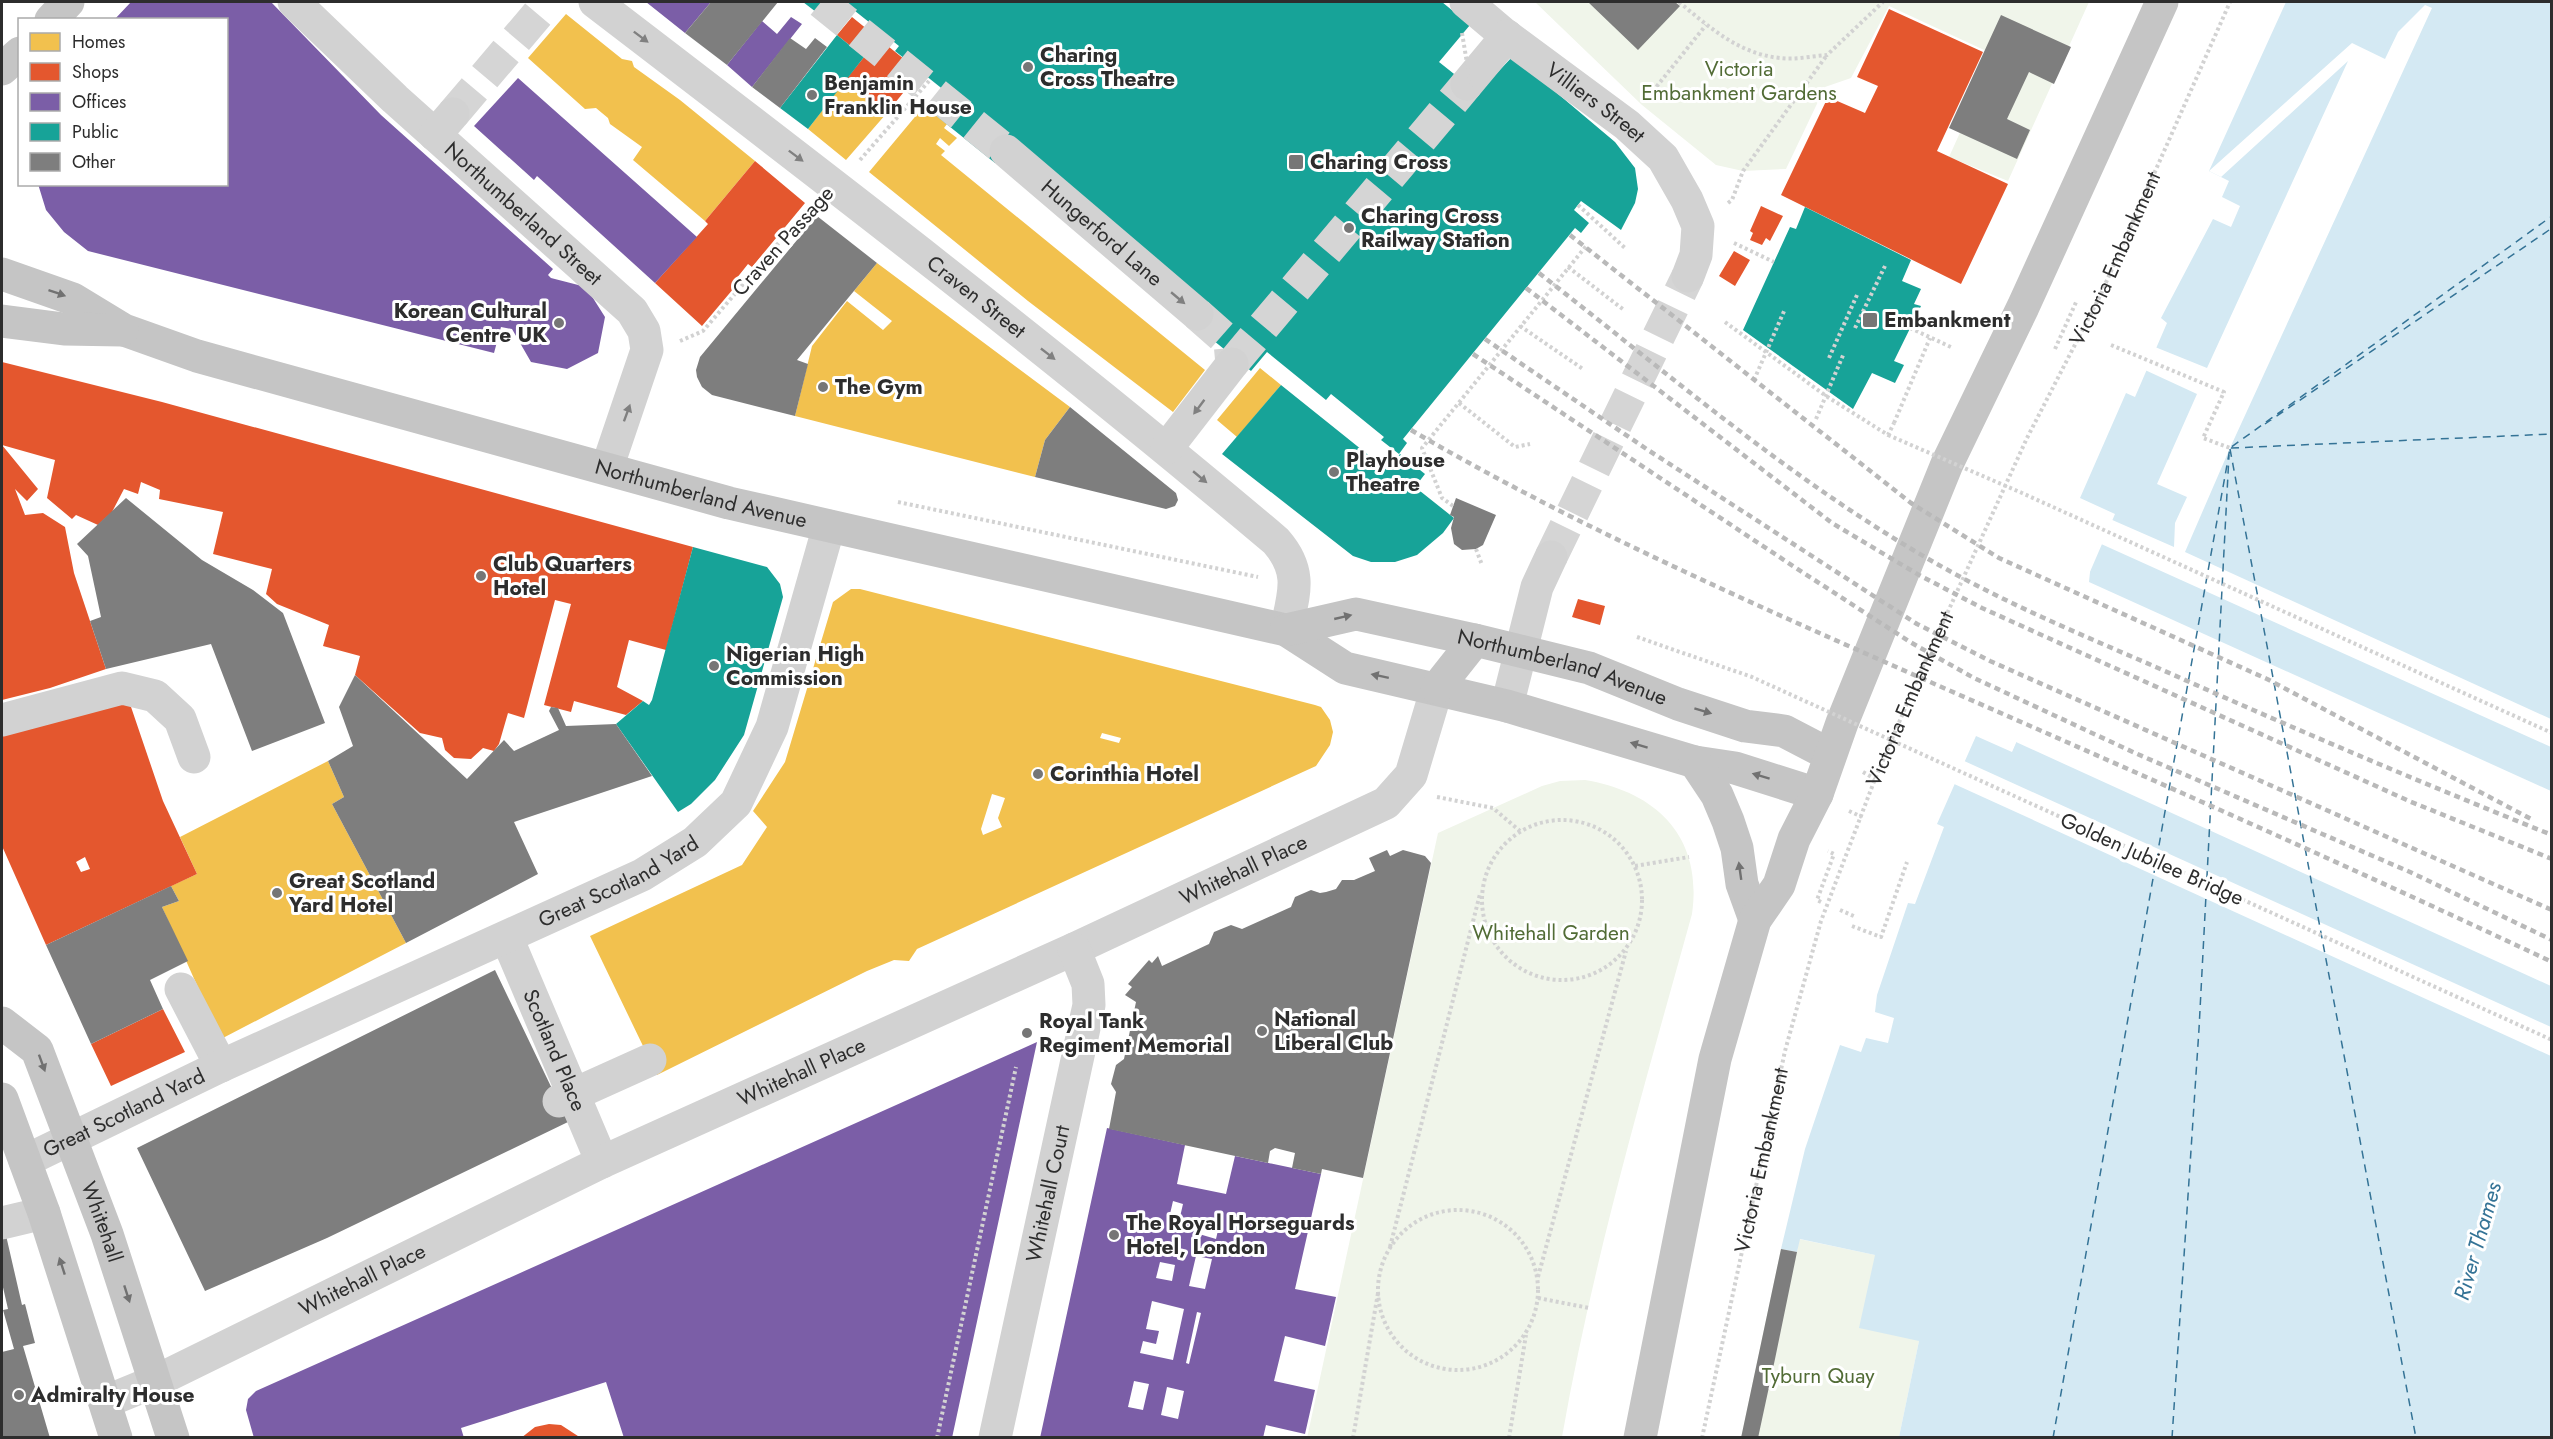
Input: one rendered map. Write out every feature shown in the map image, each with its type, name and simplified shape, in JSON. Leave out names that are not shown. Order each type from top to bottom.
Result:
[{"type":"main road","points":[[53,18],[68,2]]},
{"type":"main road","points":[[1640,1437],[1715,1059],[1755,920],[1779,885],[1794,838],[1829,801],[1947,464],[2023,307],[2162,2]]},
{"type":"main road","points":[[2,69],[18,55]]},
{"type":"main road","name":"Northumberland Avenue","points":[[2,274],[73,299],[124,330],[197,356],[729,503],[1286,630],[1345,668],[1507,706],[1695,762],[1735,768],[1829,801]]},
{"type":"main road","name":"Northumberland Avenue","points":[[2,321],[64,328],[124,330]]},
{"type":"main road","name":"Northumberland Avenue","points":[[1286,630],[1356,614],[1522,651],[1589,668],[1678,704],[1745,726],[1784,731],[1844,762]]},
{"type":"main road","points":[[1437,688],[1475,640]]},
{"type":"main road","points":[[1695,762],[1717,795],[1728,821],[1737,848],[1742,884],[1755,920]]},
{"type":"main road","name":"Whitehall","points":[[2,1023],[37,1050],[73,1140],[173,1437]]},
{"type":"main road","points":[[2,1098],[44,1213],[116,1437]]},
{"type":"street","name":"Northumberland Street","points":[[294,2],[342,50],[444,125],[632,311],[644,331],[647,350]]},
{"type":"street","name":"Craven Street","points":[[595,2],[833,184],[1167,448],[1276,541],[1289,555],[1295,571],[1294,591],[1286,630]]},
{"type":"street","name":"Villiers Street","points":[[1466,2],[1507,36],[1643,138],[1663,158],[1687,200],[1698,226]]},
{"type":"street","points":[[1469,85],[1507,36]]},
{"type":"street","name":"Hungerford Lane","points":[[1006,151],[1197,314]]},
{"type":"street","points":[[1688,276],[1696,255],[1698,226]]},
{"type":"street","points":[[607,468],[647,350]]},
{"type":"street","points":[[1167,448],[1232,364]]},
{"type":"street","name":"Great Scotland Yard","points":[[25,1161],[73,1140],[221,1066],[642,875],[695,842],[736,803],[772,727],[828,525]]},
{"type":"street","points":[[1507,706],[1537,587],[1551,557]]},
{"type":"street","points":[[2,720],[122,688],[155,696],[180,719],[194,758]]},
{"type":"street","name":"Whitehall Place","points":[[105,1402],[156,1381],[602,1162],[1074,949],[1386,802],[1411,775],[1437,688]]},
{"type":"street","name":"Scotland Place","points":[[507,938],[602,1162]]},
{"type":"street","name":"Whitehall Court","points":[[995,1437],[1089,1005],[1088,984],[1074,949]]},
{"type":"street","name":"Great Scotland Yard","points":[[181,989],[221,1066]]},
{"type":"street","points":[[558,1101],[650,1060]]},
{"type":"street","points":[[2,1223],[44,1213]]},
{"type":"path","points":[[1679,2],[1706,25],[1743,49],[1780,58],[1827,55]]},
{"type":"path","points":[[1743,171],[1827,55],[1883,2]]},
{"type":"path","name":"Victoria Embankment","points":[[1702,1437],[1785,1051],[1821,921],[1875,778],[1920,673],[2027,438],[2100,296],[2230,2]]},
{"type":"path","points":[[1656,88],[1706,25]]},
{"type":"path","points":[[1462,33],[1469,85]]},
{"type":"path","name":"Craven Passage","points":[[647,350],[681,341],[703,331],[816,198],[849,172],[929,81]]},
{"type":"path","points":[[1578,205],[1625,248]]},
{"type":"path","points":[[1698,226],[1774,262]]},
{"type":"path","points":[[1453,506],[1442,498],[1422,448],[1587,245]]},
{"type":"path","points":[[1855,328],[1885,266]]},
{"type":"path","points":[[1568,267],[1624,310]]},
{"type":"path","points":[[1829,358],[1857,295]]},
{"type":"path","points":[[2055,349],[2077,300]]},
{"type":"path","points":[[1754,380],[1785,309]]},
{"type":"path","points":[[1725,322],[1826,396],[1888,435],[2022,493],[2552,733]]},
{"type":"path","points":[[1520,326],[1583,369]]},
{"type":"path","points":[[1910,328],[1953,348]]},
{"type":"path","points":[[1888,435],[1930,338]]},
{"type":"path","points":[[2111,345],[2224,392],[2203,438],[2230,448]]},
{"type":"path","points":[[1816,419],[1844,353]]},
{"type":"path","points":[[1459,403],[1515,447],[1530,444]]},
{"type":"path","points":[[1476,549],[1482,565]]},
{"type":"path","name":"Golden Jubilee Bridge","points":[[1637,637],[1752,677],[2552,1040]]},
{"type":"path","points":[[1844,762],[1875,778]]},
{"type":"path","points":[[1432,796],[1493,808],[1520,831]]},
{"type":"path","points":[[1829,801],[1862,817]]},
{"type":"path","points":[[1353,1437],[1381,1269],[1389,1251],[1489,864],[1503,846],[1520,831],[1541,822],[1563,820],[1585,823],[1606,833],[1623,847],[1635,866],[1642,887],[1642,909],[1637,930],[1627,949],[1538,1278],[1538,1298],[1534,1316],[1526,1333],[1514,1348],[1499,1359],[1482,1366],[1444,1369],[1410,1354],[1396,1341],[1383,1316],[1378,1288]]},
{"type":"path","points":[[1821,902],[1817,900],[1834,854]]},
{"type":"path","points":[[1635,866],[1689,857]]},
{"type":"path","points":[[1852,926],[1881,937],[1907,862]]},
{"type":"path","points":[[1482,886],[1481,908],[1486,928],[1496,948],[1511,963],[1530,975],[1550,980],[1572,981],[1593,975],[1611,964],[1627,949]]},
{"type":"path","points":[[1840,910],[1856,917]]},
{"type":"path","points":[[937,1437],[1016,1067]]},
{"type":"path","points":[[1389,1251],[1400,1235],[1415,1222],[1443,1212],[1473,1212],[1492,1217],[1509,1227],[1522,1242],[1532,1259],[1538,1278]]},
{"type":"path","points":[[1538,1298],[1589,1308]]},
{"type":"path","points":[[1509,1437],[1526,1333]]},
{"type":"green space","name":"Victoria Embankment Gardens","points":[[1535,2],[2089,2],[2008,181],[1949,157],[1995,55],[1889,6],[1851,78],[1825,87],[1786,169],[1743,171],[1716,165],[1642,105]]},
{"type":"green space","name":"Whitehall Garden","points":[[1585,780],[1611,786],[1634,795],[1653,807],[1670,823],[1682,841],[1690,862],[1694,887],[1692,914],[1604,1239],[1562,1437],[1307,1438],[1438,833],[1542,786],[1560,781]]},
{"type":"green space","name":"Tyburn Quay","points":[[1799,1239],[1875,1255],[1919,1341],[1899,1437],[1741,1438],[1781,1249],[1797,1252]]},
{"type":"water","name":"River Thames","points":[[2286,2],[2551,2],[2551,1437],[1899,1437],[1919,1341],[1859,1328],[1875,1255],[1800,1239],[1797,1252],[1781,1249],[1805,1149],[1840,1045],[1861,1052],[1866,1038],[1888,1043],[1894,1018],[1875,1012],[1877,995],[1908,903],[1915,904],[1944,827],[1937,824],[1976,736],[2012,752],[2115,514],[2080,498],[2126,393],[2135,397],[2167,323],[2161,318],[2213,219],[2231,227],[2240,206],[2222,197],[2229,181],[2209,171]]},
{"type":"pier","points":[[2425,5],[2432,8],[2230,448],[2185,552],[2551,719],[2551,747],[2099,543],[2110,519],[2174,547],[2175,523],[2187,497],[2157,484],[2197,394],[2145,370],[2155,347],[2207,368],[2348,61],[2221,177],[2209,171],[2352,43],[2385,59],[2398,32]]},
{"type":"pier","points":[[2091,562],[2089,582],[2551,791],[2551,986],[2016,742],[2012,751],[1973,734],[2010,748]]},
{"type":"pier","points":[[1962,760],[2551,1027],[2551,1056],[1952,783]]},
{"type":"building: Homes","points":[[566,14],[622,59],[632,61],[634,67],[680,100],[755,161],[705,221],[633,160],[642,147],[610,124],[608,118],[596,108],[585,109],[528,58]]},
{"type":"building: Homes","points":[[844,82],[886,114],[846,160],[808,129]]},
{"type":"building: Homes","points":[[924,106],[947,124],[944,128],[957,138],[949,146],[940,138],[936,144],[945,151],[941,155],[1205,370],[1173,412],[1028,301],[869,172]]},
{"type":"building: Homes","points":[[877,263],[1070,407],[1045,440],[1035,477],[795,416],[812,346],[847,301],[883,330],[892,321],[854,291]]},
{"type":"building: Homes","points":[[1260,368],[1281,385],[1237,437],[1217,420]]},
{"type":"building: Homes","name":"Corinthia Hotel","points":[[851,589],[860,589],[1315,705],[1321,707],[1330,720],[1333,732],[1330,745],[1316,766],[917,949],[909,961],[894,960],[867,971],[657,1075],[590,936],[742,865],[767,827],[753,811],[785,762],[833,602]],"holes":[[[1102,733],[1121,738],[1119,743],[1100,738]],[[992,794],[1005,798],[998,818],[1002,827],[983,835],[981,829]]]},
{"type":"building: Homes","name":"Great Scotland Yard Hotel","points":[[328,761],[344,797],[332,804],[406,943],[221,1039],[162,907],[179,901],[171,886],[197,874],[180,837]]},
{"type":"building: Shops","points":[[1889,9],[1983,52],[1937,151],[2008,184],[1961,284],[1781,195],[1828,97],[1865,113],[1878,86],[1857,77]]},
{"type":"building: Shops","points":[[852,17],[920,72],[886,114],[844,82],[864,57],[837,35]]},
{"type":"building: Shops","points":[[755,161],[805,203],[752,267],[748,264],[736,279],[739,282],[702,326],[655,283],[708,224],[705,221]]},
{"type":"building: Shops","points":[[1761,206],[1783,216],[1770,241],[1766,238],[1762,245],[1750,240],[1753,233],[1750,231]]},
{"type":"building: Shops","points":[[1734,251],[1750,260],[1735,286],[1719,276]]},
{"type":"building: Shops","points":[[2,362],[162,402],[693,547],[666,650],[629,640],[617,687],[643,701],[626,715],[574,701],[571,712],[544,705],[571,604],[555,600],[524,718],[508,713],[499,744],[494,751],[483,748],[471,759],[454,758],[445,750],[442,738],[420,733],[355,675],[360,656],[323,646],[329,625],[277,604],[266,594],[272,569],[213,554],[223,512],[159,499],[160,490],[141,482],[138,494],[124,489],[112,512],[98,525],[76,515],[72,519],[47,498],[55,460],[2,445]]},
{"type":"building: Shops","points":[[2,445],[38,489],[27,501],[15,489],[25,515],[43,513],[65,527],[74,573],[106,669],[50,688],[2,700]]},
{"type":"building: Shops","points":[[1578,599],[1605,606],[1600,625],[1572,617]]},
{"type":"building: Shops","points":[[129,701],[163,801],[197,874],[46,945],[2,846],[2,736]],"holes":[[[85,857],[90,869],[81,872],[76,862]]]},
{"type":"building: Shops","points":[[163,1009],[185,1052],[111,1086],[91,1044]]},
{"type":"building: Shops","points":[[549,1424],[561,1425],[581,1438],[521,1438],[535,1427]]},
{"type":"building: Offices","points":[[131,2],[271,2],[381,115],[553,269],[548,275],[551,278],[586,287],[605,317],[598,353],[567,369],[531,362],[512,329],[501,327],[494,353],[88,251],[64,232],[46,210],[39,186],[228,186],[228,18],[116,18]]},
{"type":"building: Offices","points":[[646,2],[711,2],[685,33]]},
{"type":"building: Offices","points":[[791,17],[802,24],[752,87],[727,65],[762,21],[777,34]]},
{"type":"building: Offices","points":[[518,78],[697,237],[655,283],[537,176],[534,180],[474,126]]},
{"type":"building: Offices","points":[[1037,1042],[952,1438],[624,1438],[606,1382],[461,1428],[464,1438],[254,1438],[246,1410],[248,1399],[256,1391]]},
{"type":"building: Offices","points":[[1107,1128],[1185,1145],[1177,1184],[1226,1194],[1235,1156],[1321,1174],[1295,1289],[1336,1297],[1325,1346],[1285,1336],[1274,1381],[1315,1390],[1305,1434],[1266,1425],[1263,1438],[1040,1438]],"holes":[[[1173,1201],[1183,1204],[1180,1217],[1187,1218],[1184,1231],[1167,1227]],[[1203,1222],[1219,1226],[1216,1239],[1199,1234]],[[1196,1256],[1212,1259],[1205,1289],[1189,1286]],[[1160,1262],[1175,1265],[1172,1281],[1156,1278]],[[1152,1301],[1184,1309],[1173,1360],[1140,1353],[1143,1341],[1156,1344],[1159,1331],[1146,1329]],[[1197,1312],[1201,1313],[1189,1364],[1186,1363]],[[1134,1381],[1149,1384],[1143,1410],[1128,1407]],[[1167,1387],[1184,1391],[1178,1419],[1161,1415]]]},
{"type":"building: Public","name":"Charing Cross Railway Station","points":[[803,2],[1442,2],[1470,25],[1439,62],[1478,93],[1513,56],[1615,142],[1635,168],[1638,189],[1635,203],[1621,230],[1581,201],[1574,210],[1589,223],[1581,233],[1575,228],[1403,439],[1407,443],[1399,454],[1381,440],[1384,437],[1331,394],[1326,400],[1267,352],[1251,371],[1192,323],[1011,144],[995,163],[934,114],[950,95],[895,51],[899,46],[845,3],[829,22]]},
{"type":"building: Public","name":"Benjamin Franklin House","points":[[837,35],[864,57],[808,129],[780,108]]},
{"type":"building: Public","points":[[1805,207],[1911,260],[1902,281],[1921,289],[1914,304],[1921,306],[1894,361],[1904,365],[1895,383],[1872,373],[1853,409],[1743,330],[1790,227],[1796,229]]},
{"type":"building: Public","name":"Playhouse Theatre","points":[[1281,385],[1387,470],[1400,454],[1425,474],[1415,487],[1454,518],[1443,533],[1417,555],[1395,562],[1371,562],[1353,556],[1222,454]]},
{"type":"building: Public","name":"Nigerian High Commission","points":[[693,547],[767,567],[780,584],[783,597],[744,735],[715,780],[691,804],[678,812],[616,724],[643,701],[649,705],[652,700]]},
{"type":"building: Other","points":[[711,2],[778,2],[727,65],[685,33]]},
{"type":"building: Other","points":[[1588,2],[1675,2],[1680,6],[1638,50]]},
{"type":"building: Other","points":[[2001,15],[2071,47],[2054,84],[2029,72],[2007,119],[2030,130],[2017,159],[1949,128]]},
{"type":"building: Other","points":[[790,38],[806,49],[815,38],[827,47],[780,108],[752,87]]},
{"type":"building: Other","points":[[817,216],[877,263],[797,360],[808,364],[795,416],[712,395],[702,387],[697,377],[696,370],[700,357]]},
{"type":"building: Other","points":[[1070,407],[1176,493],[1178,500],[1175,506],[1166,509],[1035,477],[1045,440]]},
{"type":"building: Other","points":[[126,498],[202,560],[253,590],[283,613],[325,723],[252,751],[211,644],[106,669],[90,621],[101,617],[88,556],[77,544]]},
{"type":"building: Other","points":[[1456,498],[1496,515],[1483,545],[1476,549],[1462,550],[1454,544],[1451,528],[1454,517],[1450,515]]},
{"type":"building: Other","points":[[355,675],[467,779],[504,740],[514,751],[559,730],[549,711],[551,707],[558,708],[566,726],[616,724],[652,776],[514,822],[538,874],[406,943],[332,804],[344,797],[328,761],[353,746],[339,707]]},
{"type":"building: Other","name":"National Liberal Club","points":[[1387,850],[1390,856],[1403,850],[1425,856],[1431,863],[1363,1178],[1322,1169],[1321,1174],[1292,1168],[1295,1153],[1275,1148],[1270,1151],[1268,1163],[1109,1129],[1116,1092],[1111,1084],[1116,1065],[1124,1059],[1136,1002],[1125,995],[1132,987],[1128,984],[1149,960],[1152,963],[1158,956],[1162,966],[1209,944],[1214,932],[1231,925],[1242,929],[1291,907],[1295,897],[1311,890],[1326,892],[1336,889],[1342,880],[1354,880],[1375,871],[1369,858]]},
{"type":"building: Other","points":[[171,886],[179,901],[162,907],[188,961],[150,980],[163,1009],[91,1044],[46,945]]},
{"type":"building: Other","points":[[495,970],[568,1122],[327,1238],[205,1291],[137,1148]]},
{"type":"building: Other","name":"Admiralty House","points":[[5,1231],[22,1305],[25,1304],[35,1343],[23,1346],[50,1438],[2,1438],[2,1352],[14,1349],[3,1310],[8,1309],[2,1283],[2,1233]]},
{"type":"building: Other","points":[[1781,1249],[1797,1252],[1775,1359],[1758,1438],[1741,1438]]},
{"type":"ferry route","points":[[2053,1438],[2230,448],[2552,216]]},
{"type":"ferry route","points":[[2265,424],[2552,228]]},
{"type":"ferry route","points":[[2231,448],[2552,434]]},
{"type":"ferry route","points":[[2230,449],[2416,1438]]},
{"type":"ferry route","points":[[2172,1438],[2199,1029],[2229,455]]},
{"type":"tunnel","points":[[453,114],[548,2]]},
{"type":"tunnel","points":[[821,2],[1006,151]]},
{"type":"tunnel","points":[[1232,364],[1467,84]]},
{"type":"tunnel","points":[[1551,557],[1688,276]]},
{"type":"tunnel","points":[[1197,314],[1230,343],[1232,364]]},
{"type":"railway","points":[[1570,235],[1911,503],[1999,558],[2267,679],[2531,819]]},
{"type":"railway","points":[[1539,273],[1787,466],[1839,503],[1946,569],[2078,633],[2354,753],[2552,835]]},
{"type":"railway","points":[[1526,288],[1832,523],[1919,575],[1982,608],[2409,801],[2552,859]]},
{"type":"railway","points":[[1485,339],[1648,450],[1917,624],[1990,661],[2552,910]]},
{"type":"railway","points":[[1473,354],[1910,642],[1974,678],[2135,753],[2410,872],[2552,940]]},
{"type":"railway","points":[[1411,430],[1541,501],[1675,567],[2250,823],[2552,962]]},
{"type":"place","name":"Charing Cross Theatre","points":[[1028,67]]},
{"type":"place","name":"Benjamin Franklin House","points":[[812,95]]},
{"type":"place","name":"Charing Cross","points":[[1296,162]]},
{"type":"place","name":"Charing Cross Railway Station","points":[[1349,228]]},
{"type":"place","name":"Embankment","points":[[1870,320]]},
{"type":"place","name":"Korean Cultural Centre UK","points":[[559,323]]},
{"type":"place","name":"The Gym","points":[[823,387]]},
{"type":"place","name":"Playhouse Theatre","points":[[1334,472]]},
{"type":"place","name":"Club Quarters Hotel","points":[[481,576]]},
{"type":"place","name":"Nigerian High Commission","points":[[714,666]]},
{"type":"place","name":"Corinthia Hotel","points":[[1038,774]]},
{"type":"place","name":"Great Scotland Yard Hotel","points":[[277,893]]},
{"type":"place","name":"National Liberal Club","points":[[1262,1031]]},
{"type":"place","name":"Royal Tank Regiment Memorial","points":[[1027,1033]]},
{"type":"place","name":"The Royal Horseguards Hotel, London","points":[[1114,1235]]},
{"type":"place","name":"Admiralty House","points":[[19,1395]]}]
